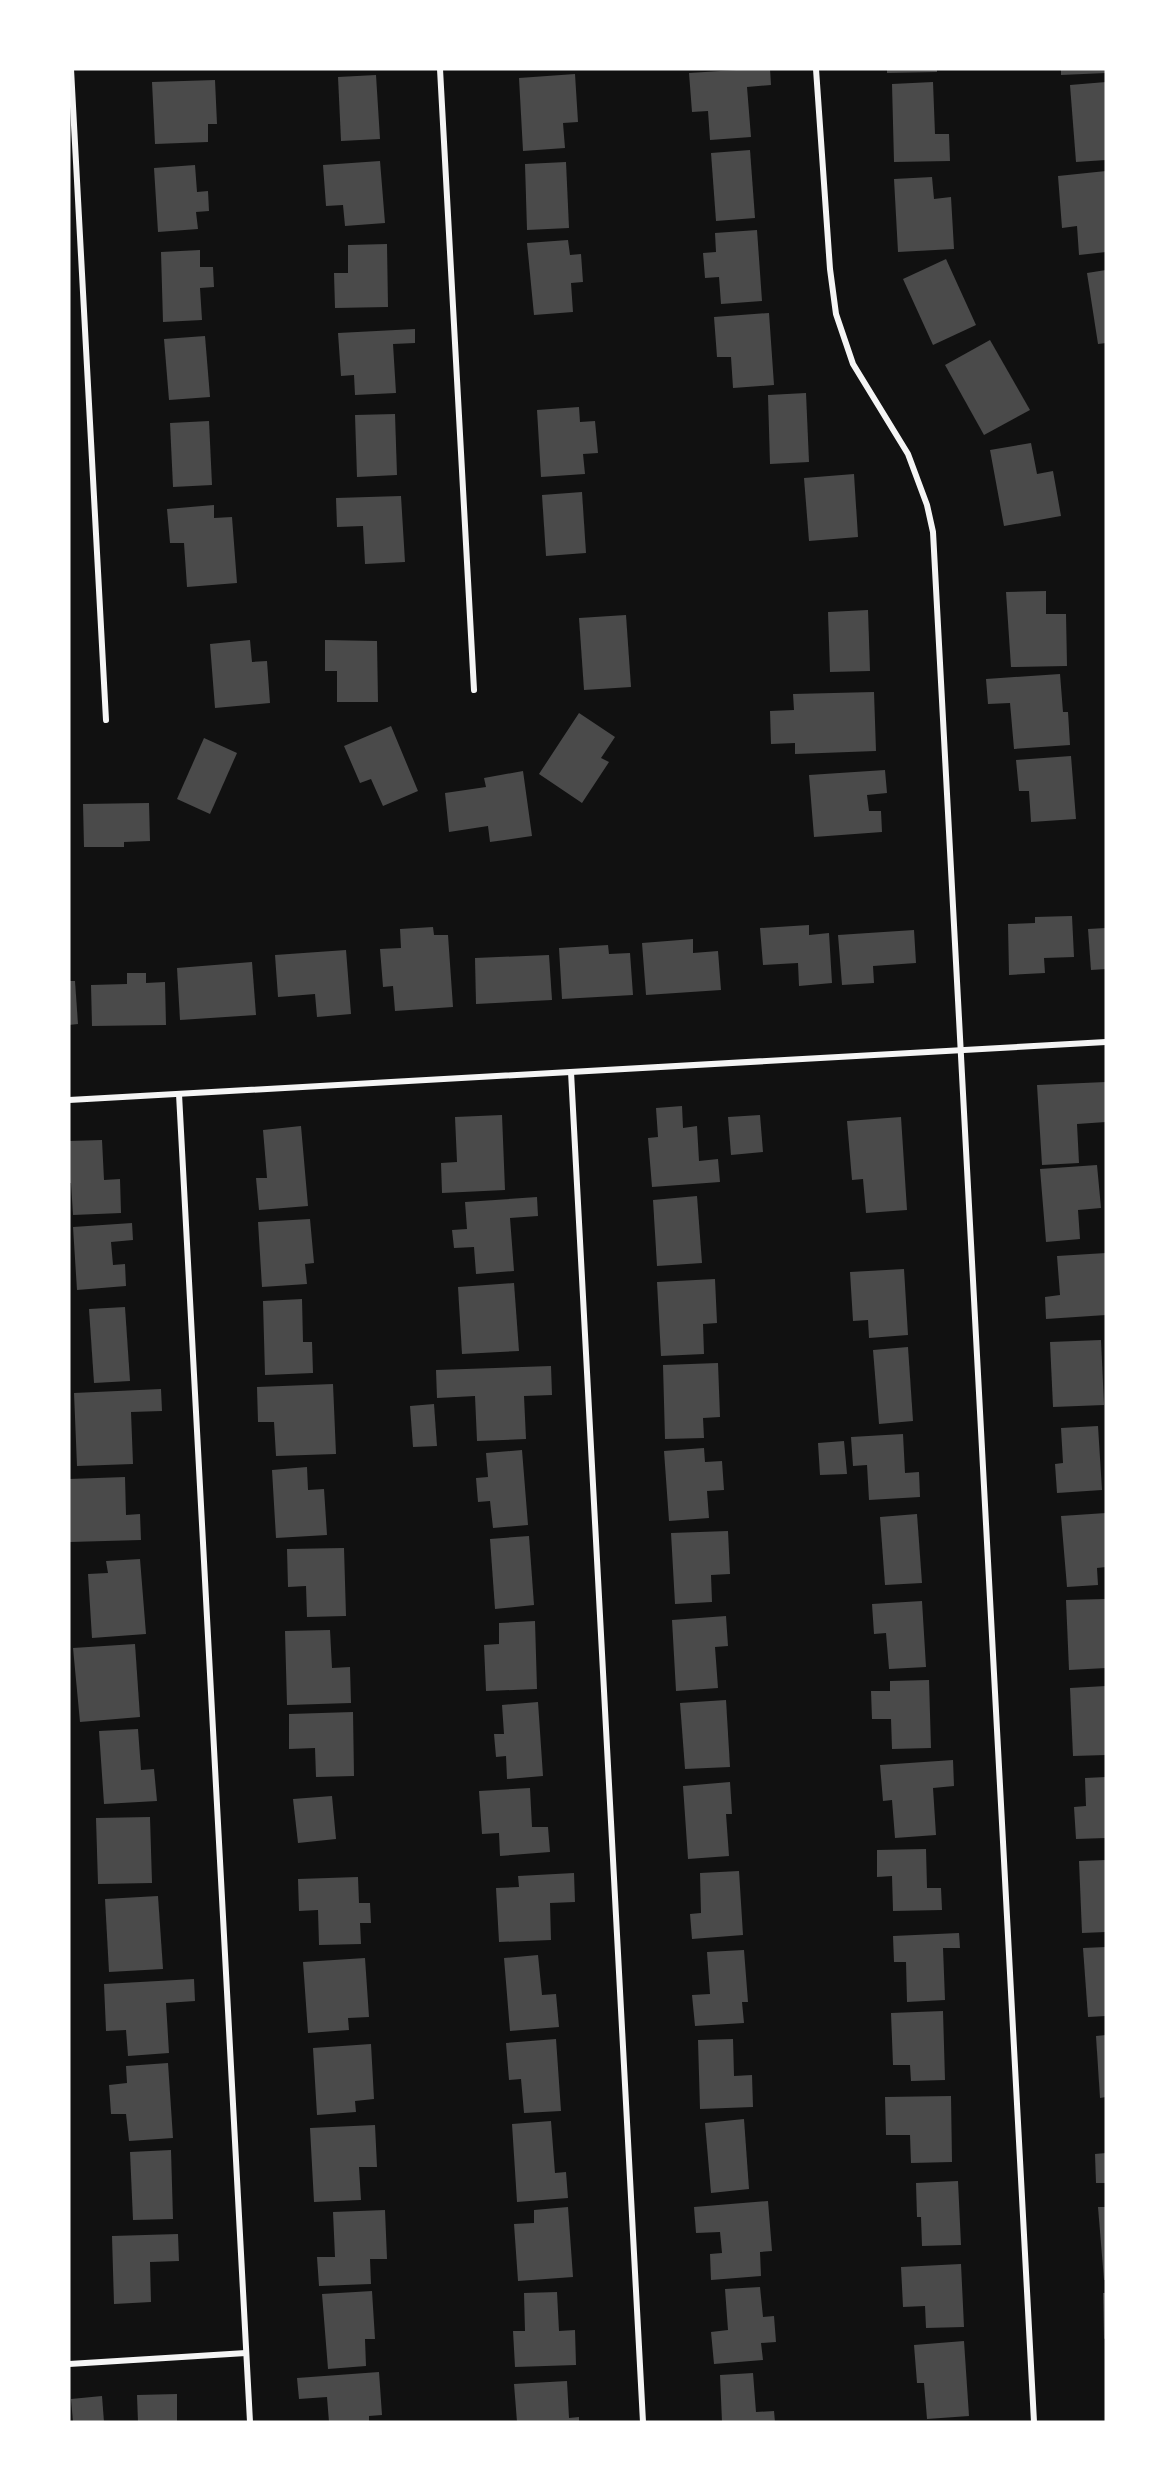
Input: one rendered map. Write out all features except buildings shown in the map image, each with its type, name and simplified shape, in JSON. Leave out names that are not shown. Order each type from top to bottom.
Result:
[{"type":"street","points":[[71,69],[106,720]]},
{"type":"street","points":[[440,69],[474,690]]},
{"type":"street","points":[[816,69],[830,269],[836,314],[853,364],[908,454],[924,496],[933,532],[1034,2422]]},
{"type":"street","points":[[69,1100],[1106,1042]]},
{"type":"street","points":[[571,1072],[643,2422]]},
{"type":"street","points":[[179,1094],[250,2422]]},
{"type":"street","points":[[69,2364],[246,2353]]}]
